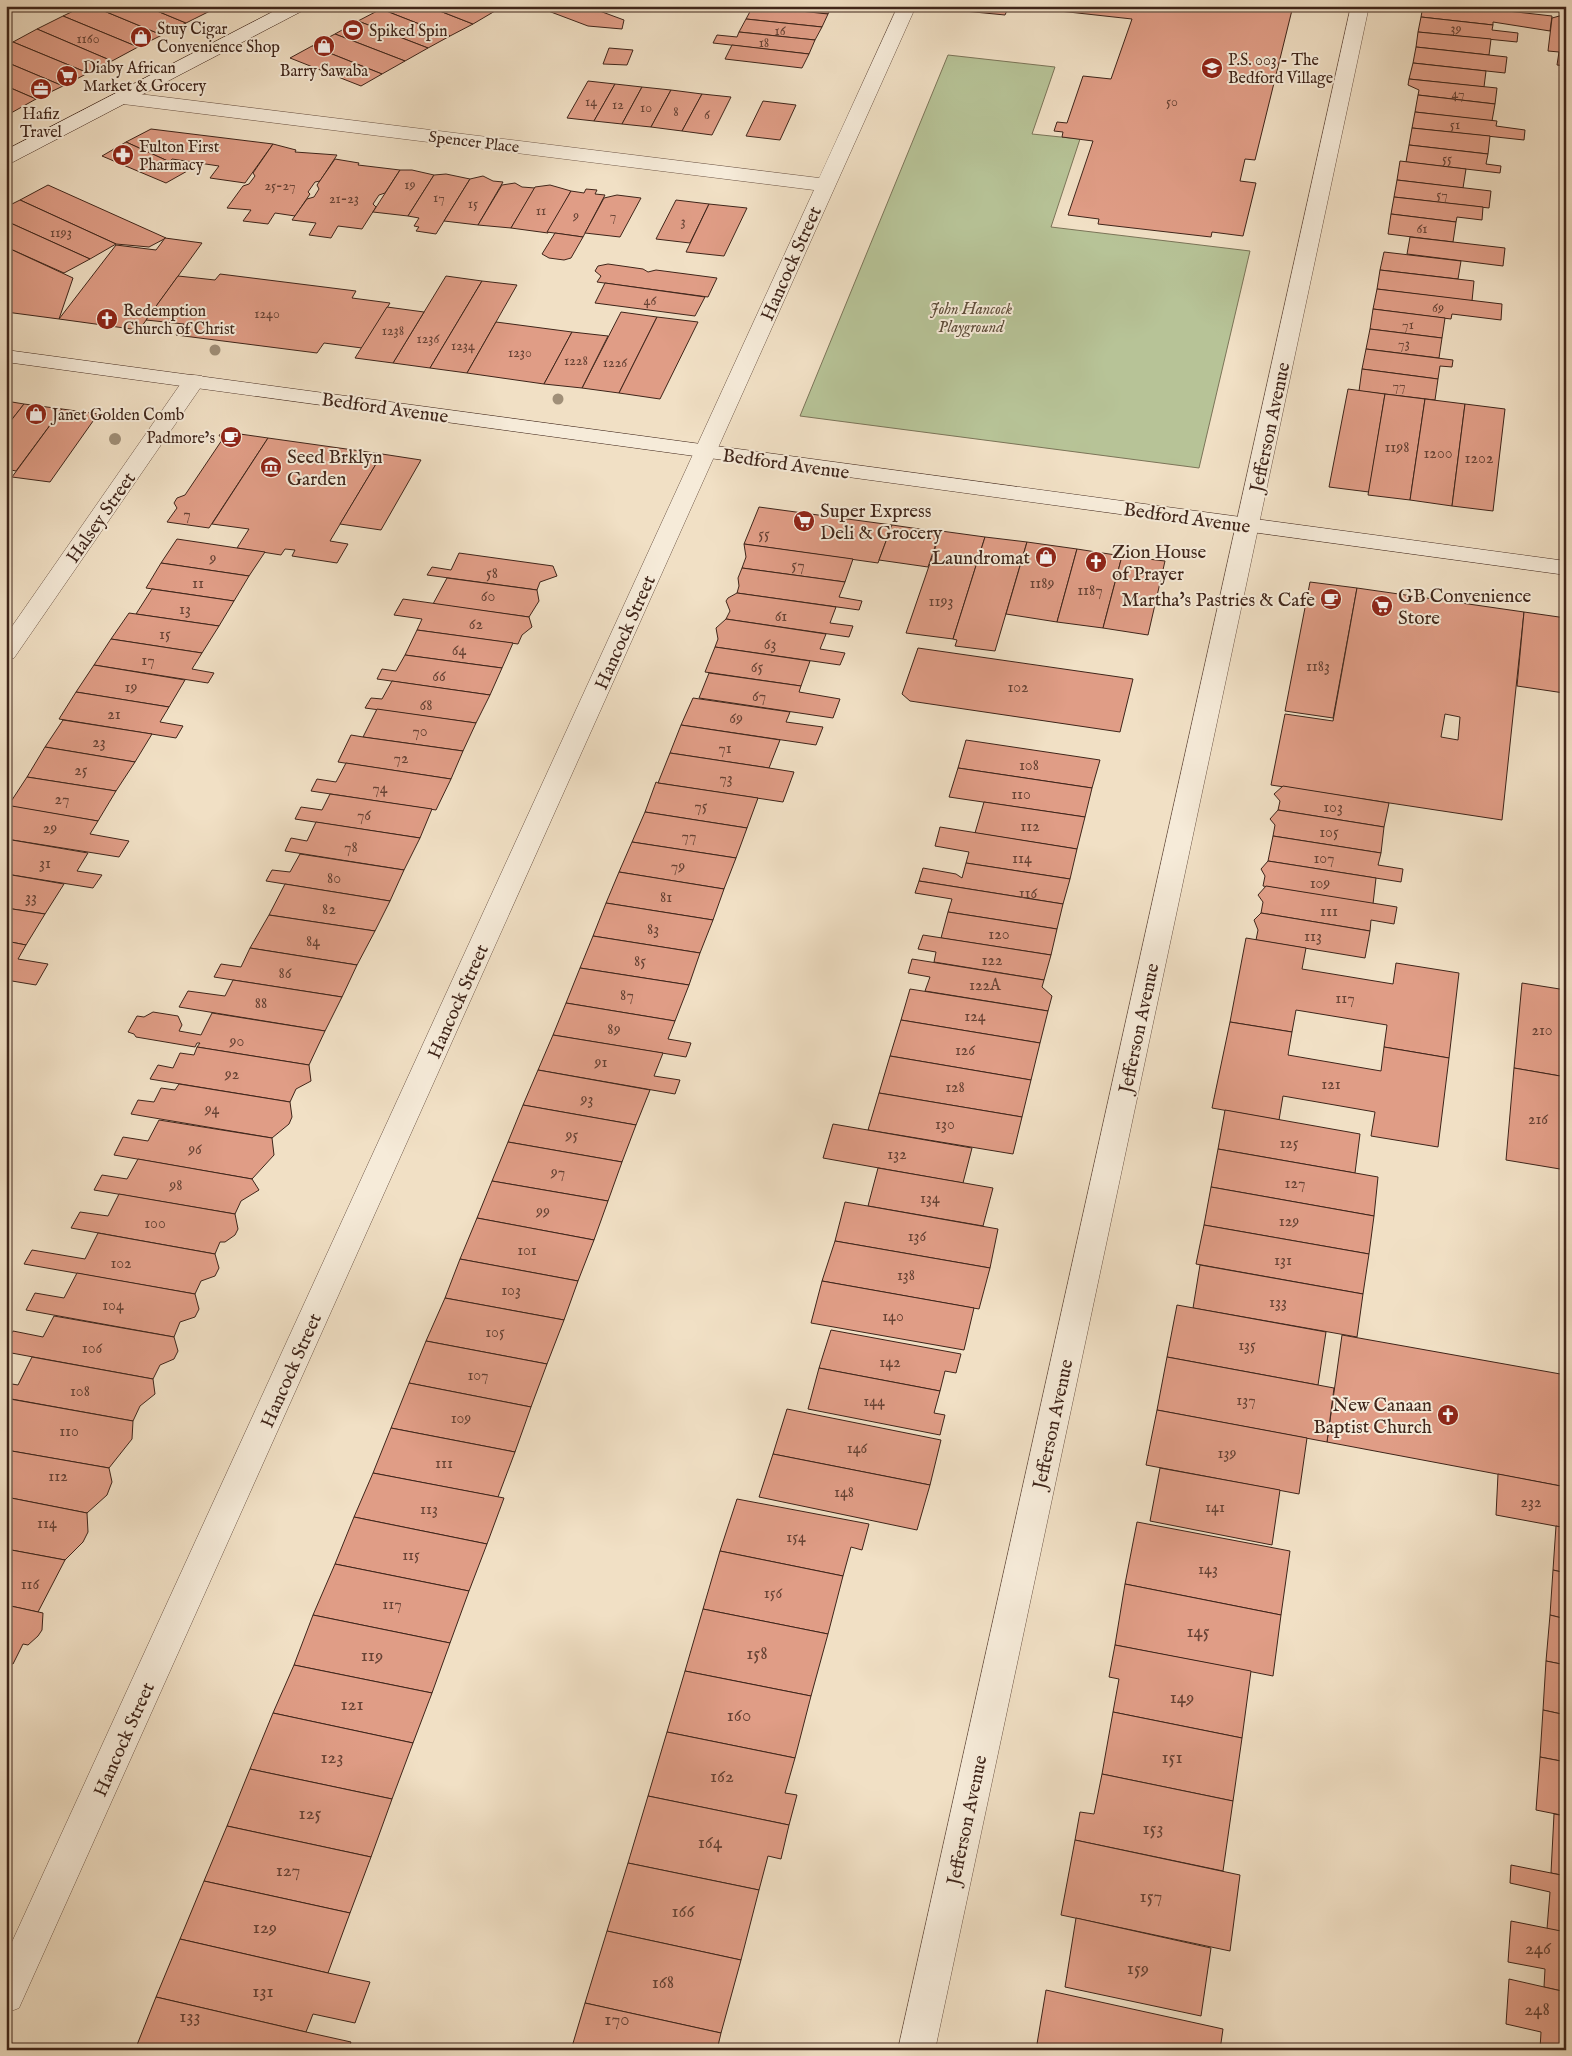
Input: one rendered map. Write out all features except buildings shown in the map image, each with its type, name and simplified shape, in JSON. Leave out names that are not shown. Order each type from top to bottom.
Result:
[{"type":"street","points":[[6,158],[298,6]]},
{"type":"street","name":"Hancock Street","points":[[6,1996],[907,6]]},
{"type":"street","name":"Jefferson Avenue","points":[[916,2050],[1360,6]]},
{"type":"street","name":"Spencer Place","points":[[122,98],[825,184]]},
{"type":"street","name":"Bedford Avenue","points":[[6,356],[1566,568]]},
{"type":"street","name":"Halsey Street","points":[[6,653],[194,381]]},
{"type":"green space","name":"John Hancock Playground","points":[[948,55],[1055,67],[1032,134],[1080,139],[1051,227],[1250,251],[1199,468],[800,416]]},
{"type":"place","name":"Spiked Spin","points":[[353,30]]},
{"type":"place","name":"Stuy Cigar Convenience Shop","points":[[141,37]]},
{"type":"place","name":"Barry Sawaba","points":[[324,46]]},
{"type":"place","name":"P.S. 003 - The Bedford Village","points":[[1212,68]]},
{"type":"place","name":"Diaby African Market & Grocery","points":[[67,76]]},
{"type":"place","name":"Hafiz Travel","points":[[41,89]]},
{"type":"place","name":"Fulton First Pharmacy","points":[[123,155]]},
{"type":"place","name":"Redemption Church of Christ","points":[[107,319]]},
{"type":"place","name":"Janet Golden Comb","points":[[36,414]]},
{"type":"place","name":"Padmore’s","points":[[231,437]]},
{"type":"place","name":"Seed Brklyn Garden","points":[[271,467]]},
{"type":"place","name":"Super Express Deli & Grocery","points":[[804,521]]},
{"type":"place","name":"Laundromat","points":[[1046,557]]},
{"type":"place","name":"Zion House of Prayer","points":[[1096,562]]},
{"type":"place","name":"Martha's Pastries & Cafe","points":[[1331,599]]},
{"type":"place","name":"GB Convenience Store","points":[[1382,606]]},
{"type":"place","name":"New Canaan Baptist Church","points":[[1448,1415]]}]
